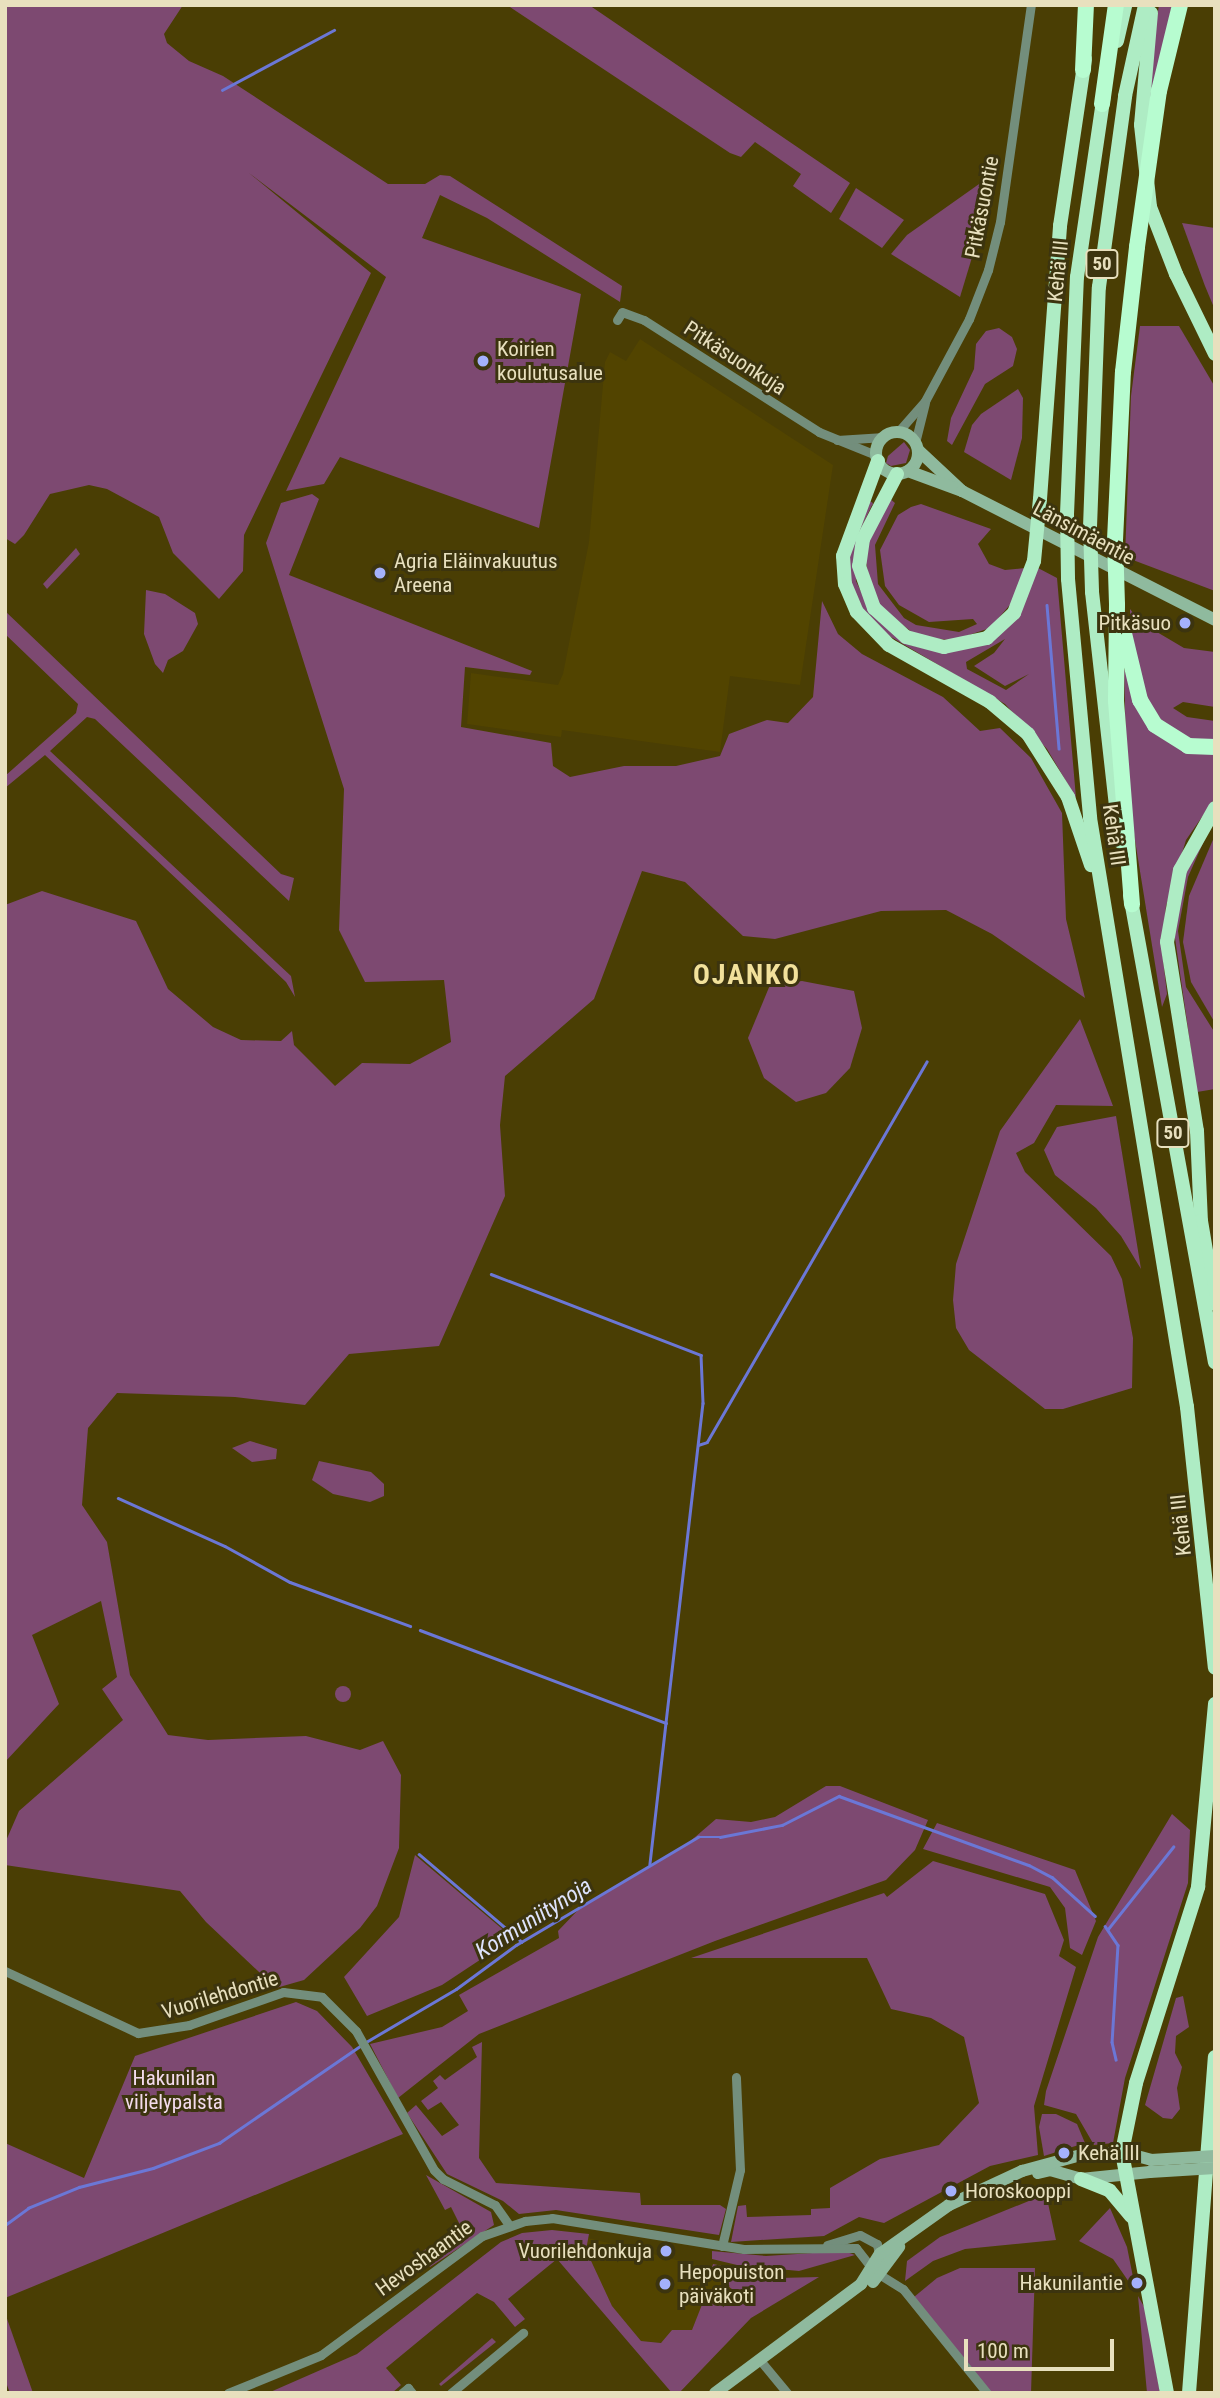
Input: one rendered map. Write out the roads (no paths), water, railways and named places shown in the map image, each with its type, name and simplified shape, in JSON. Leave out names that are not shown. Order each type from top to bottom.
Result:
[{"type":"highway","points":[[1083,70],[1086,5]]},
{"type":"highway","points":[[902,473],[863,539],[859,566],[874,608],[906,638],[944,647],[987,638],[1014,613],[1034,561],[1060,226],[1093,5]]},
{"type":"highway","points":[[1101,104],[1116,5]]},
{"type":"highway","name":"Kehä III","points":[[1125,5],[1101,104],[1075,298],[1067,514],[1068,579],[1081,741],[1103,903],[1187,1408],[1215,1668]]},
{"type":"highway","name":"Kehä III","points":[[1145,5],[1125,96],[1099,287],[1090,527],[1092,592],[1108,751],[1132,904],[1215,1362]]},
{"type":"highway","points":[[1152,5],[1141,125],[1148,195],[1172,265],[1215,354]]},
{"type":"highway","points":[[1132,904],[1117,740],[1115,540],[1122,386],[1137,247],[1159,91],[1180,5]]},
{"type":"highway","points":[[877,458],[843,556],[845,584],[857,612],[889,645],[990,702],[1028,734],[1068,797],[1103,903]]},
{"type":"highway","points":[[1117,605],[1130,672],[1146,713],[1178,741],[1215,747]]},
{"type":"highway","points":[[1215,808],[1180,870],[1167,942],[1197,1131],[1200,1221],[1215,1304]]},
{"type":"highway","points":[[1167,2393],[1122,2152],[1136,2083],[1198,1887],[1215,1704]]},
{"type":"highway","points":[[1189,2393],[1215,2057]]},
{"type":"highway","points":[[1082,2179],[1121,2201],[1137,2230]]},
{"type":"main road","name":"Länsimäentie","points":[[891,435],[916,447],[962,491]]},
{"type":"main road","points":[[877,458],[891,435]]},
{"type":"main road","points":[[902,473],[916,447]]},
{"type":"main road","name":"Länsimäentie","points":[[877,458],[902,473],[962,491],[1215,620]]},
{"type":"main road","name":"Länsimäentie","points":[[1189,607],[1215,614]]},
{"type":"main road","points":[[877,2273],[880,2254],[949,2205],[1023,2171],[1081,2155],[1122,2152],[1151,2166],[1215,2168]]},
{"type":"main road","points":[[715,2393],[877,2273],[893,2251],[960,2206],[1017,2179],[1050,2170],[1082,2179],[1215,2157]]},
{"type":"street","name":"Pitkäsuontie","points":[[891,435],[925,401],[969,319],[994,248],[1031,5]]},
{"type":"street","name":"Pitkäsuonkuja","points":[[617,320],[622,312],[644,320],[837,440],[877,458]]},
{"type":"street","name":"Pitkäsuontie","points":[[916,447],[925,401]]},
{"type":"street","points":[[837,440],[891,435]]},
{"type":"street","name":"Vuorilehdontie","points":[[5,1971],[138,2033],[161,2033],[277,1993],[302,1991],[331,2004],[356,2031],[434,2171],[443,2179],[495,2205],[509,2225]]},
{"type":"street","points":[[722,2246],[740,2170],[736,2077]]},
{"type":"street","name":"Hevoshaantie","points":[[228,2393],[321,2355],[460,2250],[509,2225],[570,2218],[722,2246],[769,2250],[825,2245],[860,2235],[877,2244],[880,2254]]},
{"type":"street","name":"Hevoshaantie","points":[[825,2245],[861,2250],[877,2273]]},
{"type":"street","points":[[877,2273],[903,2289],[987,2393]]},
{"type":"street","points":[[451,2393],[523,2333]]},
{"type":"street","points":[[759,2359],[787,2393]]},
{"type":"street","points":[[402,2393],[408,2388],[412,2393]]},
{"type":"waterway","points":[[222,90],[334,30]]},
{"type":"waterway","points":[[1047,605],[1059,749]]},
{"type":"waterway","points":[[698,1445],[707,1442],[926,1062]]},
{"type":"waterway","points":[[491,1274],[701,1355],[703,1403],[666,1723]]},
{"type":"waterway","points":[[118,1498],[225,1546],[290,1582],[410,1626]]},
{"type":"waterway","points":[[420,1630],[666,1723],[650,1864]]},
{"type":"waterway","name":"Kormuniitynoja","points":[[366,2042],[456,1989],[516,1945],[698,1837],[720,1837],[782,1825],[839,1796],[1029,1865],[1052,1877],[1095,1916]]},
{"type":"waterway","points":[[1108,1929],[1173,1847]]},
{"type":"waterway","points":[[419,1854],[522,1942]]},
{"type":"waterway","points":[[1105,1926],[1118,1945],[1112,2042],[1116,2060]]},
{"type":"waterway","name":"Kormuniitynoja","points":[[5,2225],[28,2208],[79,2187],[153,2168],[219,2143],[360,2046]]},
{"type":"place","name":"Koirien koulutusalue","points":[[483,361]]},
{"type":"place","name":"Agria Eläinvakuutus Areena","points":[[380,573]]},
{"type":"place","name":"Pitkäsuo","points":[[1185,623]]},
{"type":"place","name":"Kehä III","points":[[1064,2153]]},
{"type":"place","name":"Horoskooppi","points":[[951,2191]]},
{"type":"place","name":"Vuorilehdonkuja","points":[[666,2251]]},
{"type":"place","name":"Hakunilantie","points":[[1137,2283]]},
{"type":"place","name":"Hepopuiston päiväkoti","points":[[665,2284]]},
{"type":"district","name":"OJANKO","points":[[747,975]]},
{"type":"park label","name":"Hakunilan viljelypalsta","points":[[174,2090]]}]
